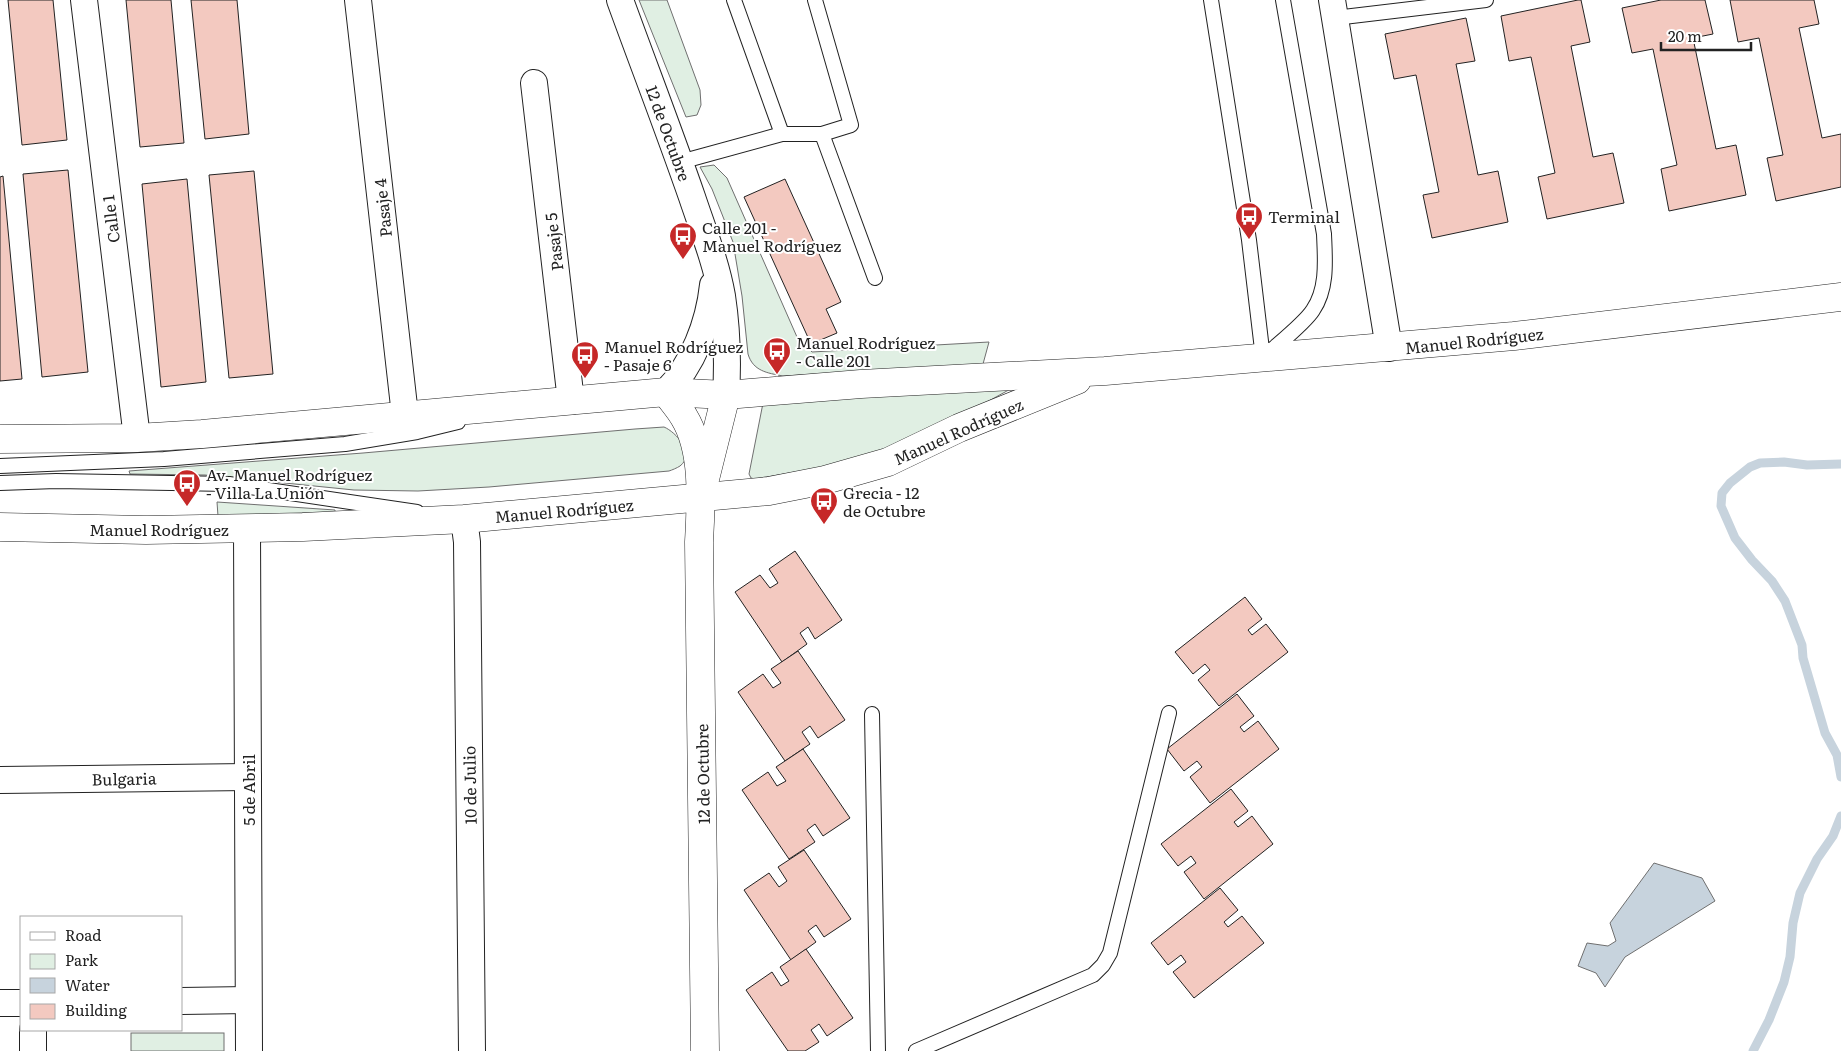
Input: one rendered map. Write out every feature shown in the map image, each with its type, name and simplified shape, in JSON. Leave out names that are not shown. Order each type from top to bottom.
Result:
[{"type":"main road","name":"Manuel Rodríguez","points":[[0,439],[137,438],[258,429],[666,392],[726,395],[870,383],[1105,371],[1514,336],[1841,297]]},
{"type":"main road","name":"Manuel Rodríguez","points":[[0,527],[146,530],[246,529],[464,519],[700,497],[795,486],[852,473],[888,462],[959,428],[1002,412],[1048,391],[1105,371]]},
{"type":"main road","name":"12 de Octubre","points":[[666,392],[684,418],[693,436],[698,456],[700,497],[705,1051]]},
{"type":"main road","name":"12 de Octubre","points":[[700,497],[726,395]]},
{"type":"street","name":"Calle 1","points":[[84,0],[137,438]]},
{"type":"street","name":"Pasaje 4","points":[[358,0],[405,415]]},
{"type":"street","name":"12 de Octubre","points":[[620,0],[680,162],[715,267],[722,296],[728,361],[726,395]]},
{"type":"street","points":[[1333,9],[1388,348]]},
{"type":"street","name":"Pasaje 5","points":[[534,82],[571,401]]},
{"type":"street","name":"12 de Octubre","points":[[666,392],[678,378],[697,345],[710,302],[715,267]]},
{"type":"street","name":"10 de Julio","points":[[464,519],[467,542],[472,1051]]},
{"type":"street","name":"5 de Abril","points":[[246,529],[249,1051]]},
{"type":"street","name":"Bulgaria","points":[[0,780],[248,777]]},
{"type":"street","points":[[182,1001],[248,1000]]},
{"type":"street","points":[[0,1003],[20,1003]]},
{"type":"street","points":[[33,1031],[33,1051]]},
{"type":"lane","points":[[734,0],[782,134]]},
{"type":"lane","points":[[680,162],[782,134],[822,134],[851,125],[815,0]]},
{"type":"lane","points":[[1212,0],[1249,240],[1263,358]]},
{"type":"lane","points":[[1263,358],[1313,311],[1320,296],[1325,268],[1324,234],[1283,0]]},
{"type":"lane","points":[[1333,9],[1486,0]]},
{"type":"lane","points":[[822,134],[875,278]]},
{"type":"lane","points":[[0,466],[164,459],[345,444],[433,428],[514,406]]},
{"type":"lane","points":[[0,483],[56,481],[229,484],[464,519]]},
{"type":"lane","points":[[916,1051],[1093,975],[1104,965],[1110,953],[1169,713]]},
{"type":"lane","points":[[872,714],[878,1051]]},
{"type":"green space","points":[[639,0],[667,0],[700,90],[701,105],[697,115],[686,117]]},
{"type":"green space","points":[[714,165],[727,178],[797,337],[812,352],[989,342],[983,364],[783,376],[757,368],[750,360],[748,354],[742,296],[733,242],[712,189],[700,167]]},
{"type":"green space","points":[[1014,387],[942,427],[861,458],[830,466],[755,479],[751,478],[749,474],[764,398]]},
{"type":"green space","points":[[664,427],[679,438],[686,456],[680,466],[669,471],[489,487],[418,491],[354,490],[205,475],[130,474],[129,471],[363,453]]},
{"type":"green space","points":[[217,502],[335,510],[335,512],[218,516]]},
{"type":"green space","points":[[131,1033],[224,1033],[224,1051],[131,1051]]},
{"type":"water","points":[[1654,863],[1702,878],[1715,901],[1625,957],[1605,987],[1596,973],[1578,966],[1587,943],[1608,946],[1616,941],[1610,923]]},
{"type":"building","points":[[8,0],[53,0],[67,140],[22,145]]},
{"type":"building","points":[[126,0],[171,0],[184,143],[140,147]]},
{"type":"building","points":[[191,0],[237,0],[249,134],[205,139]]},
{"type":"building","points":[[1581,0],[1590,42],[1571,46],[1593,157],[1613,153],[1624,203],[1547,219],[1538,177],[1555,173],[1531,57],[1509,61],[1501,16]]},
{"type":"building","points":[[1661,0],[1705,0],[1713,34],[1693,38],[1716,149],[1736,145],[1746,195],[1669,211],[1661,169],[1677,165],[1653,49],[1632,53],[1622,8]]},
{"type":"building","points":[[1730,0],[1814,0],[1819,24],[1799,28],[1822,138],[1841,134],[1841,187],[1776,201],[1767,158],[1783,155],[1759,38],[1738,42]]},
{"type":"building","points":[[1466,18],[1475,61],[1456,64],[1478,175],[1498,171],[1508,222],[1432,238],[1423,195],[1439,192],[1416,75],[1394,79],[1385,34]]},
{"type":"building","points":[[68,170],[88,372],[42,377],[23,174]]},
{"type":"building","points":[[254,171],[273,374],[229,378],[209,175]]},
{"type":"building","points":[[3,176],[22,379],[0,381],[0,177]]},
{"type":"building","points":[[187,179],[206,382],[161,387],[142,184]]},
{"type":"building","points":[[785,179],[841,302],[826,309],[837,333],[811,344],[744,197]]},
{"type":"building","points":[[795,551],[842,620],[815,639],[808,627],[800,633],[807,644],[782,662],[735,592],[760,575],[770,588],[778,583],[769,569]]},
{"type":"building","points":[[1245,597],[1262,619],[1248,630],[1252,635],[1266,624],[1288,652],[1219,706],[1198,680],[1210,670],[1205,664],[1193,674],[1175,652]]},
{"type":"building","points":[[798,651],[845,720],[818,738],[810,726],[802,732],[810,744],[785,761],[738,692],[763,674],[773,688],[781,683],[771,669]]},
{"type":"building","points":[[1237,694],[1254,716],[1240,727],[1244,732],[1258,721],[1279,749],[1210,803],[1190,777],[1202,767],[1197,761],[1184,771],[1167,749]]},
{"type":"building","points":[[803,749],[850,818],[823,836],[815,824],[807,830],[815,842],[789,859],[742,790],[768,772],[777,786],[786,781],[776,767]]},
{"type":"building","points":[[1231,789],[1248,811],[1234,822],[1238,827],[1252,816],[1273,844],[1204,899],[1184,872],[1196,863],[1191,856],[1178,866],[1161,844]]},
{"type":"building","points":[[804,850],[851,919],[824,937],[816,925],[808,931],[816,942],[791,960],[744,890],[769,873],[779,887],[787,881],[778,867]]},
{"type":"building","points":[[1220,888],[1238,910],[1224,922],[1228,927],[1242,916],[1264,943],[1194,998],[1173,972],[1186,962],[1181,955],[1168,965],[1151,943]]},
{"type":"building","points":[[806,949],[853,1018],[827,1036],[819,1024],[811,1030],[819,1042],[805,1051],[788,1051],[746,990],[772,972],[781,986],[789,981],[780,967]]},
{"type":"waterway","points":[[1841,464],[1760,463],[1750,467],[1730,483],[1722,493],[1721,506],[1735,538],[1772,581],[1785,601],[1802,645],[1803,658],[1825,733],[1837,755],[1841,777]]},
{"type":"waterway","points":[[1753,1051],[1769,1020],[1784,982],[1790,957],[1793,923],[1800,893],[1817,859],[1833,836],[1841,816]]},
{"type":"place","name":"Terminal","points":[[1249,240]]},
{"type":"place","name":"Calle 201 - Manuel Rodríguez","points":[[683,260]]},
{"type":"place","name":"Manuel Rodríguez - Calle 201","points":[[777,375]]},
{"type":"place","name":"Manuel Rodríguez - Pasaje 6","points":[[585,379]]},
{"type":"place","name":"Av. Manuel Rodríguez - Villa La Unión","points":[[187,507]]},
{"type":"place","name":"Grecia - 12 de Octubre","points":[[824,525]]}]
